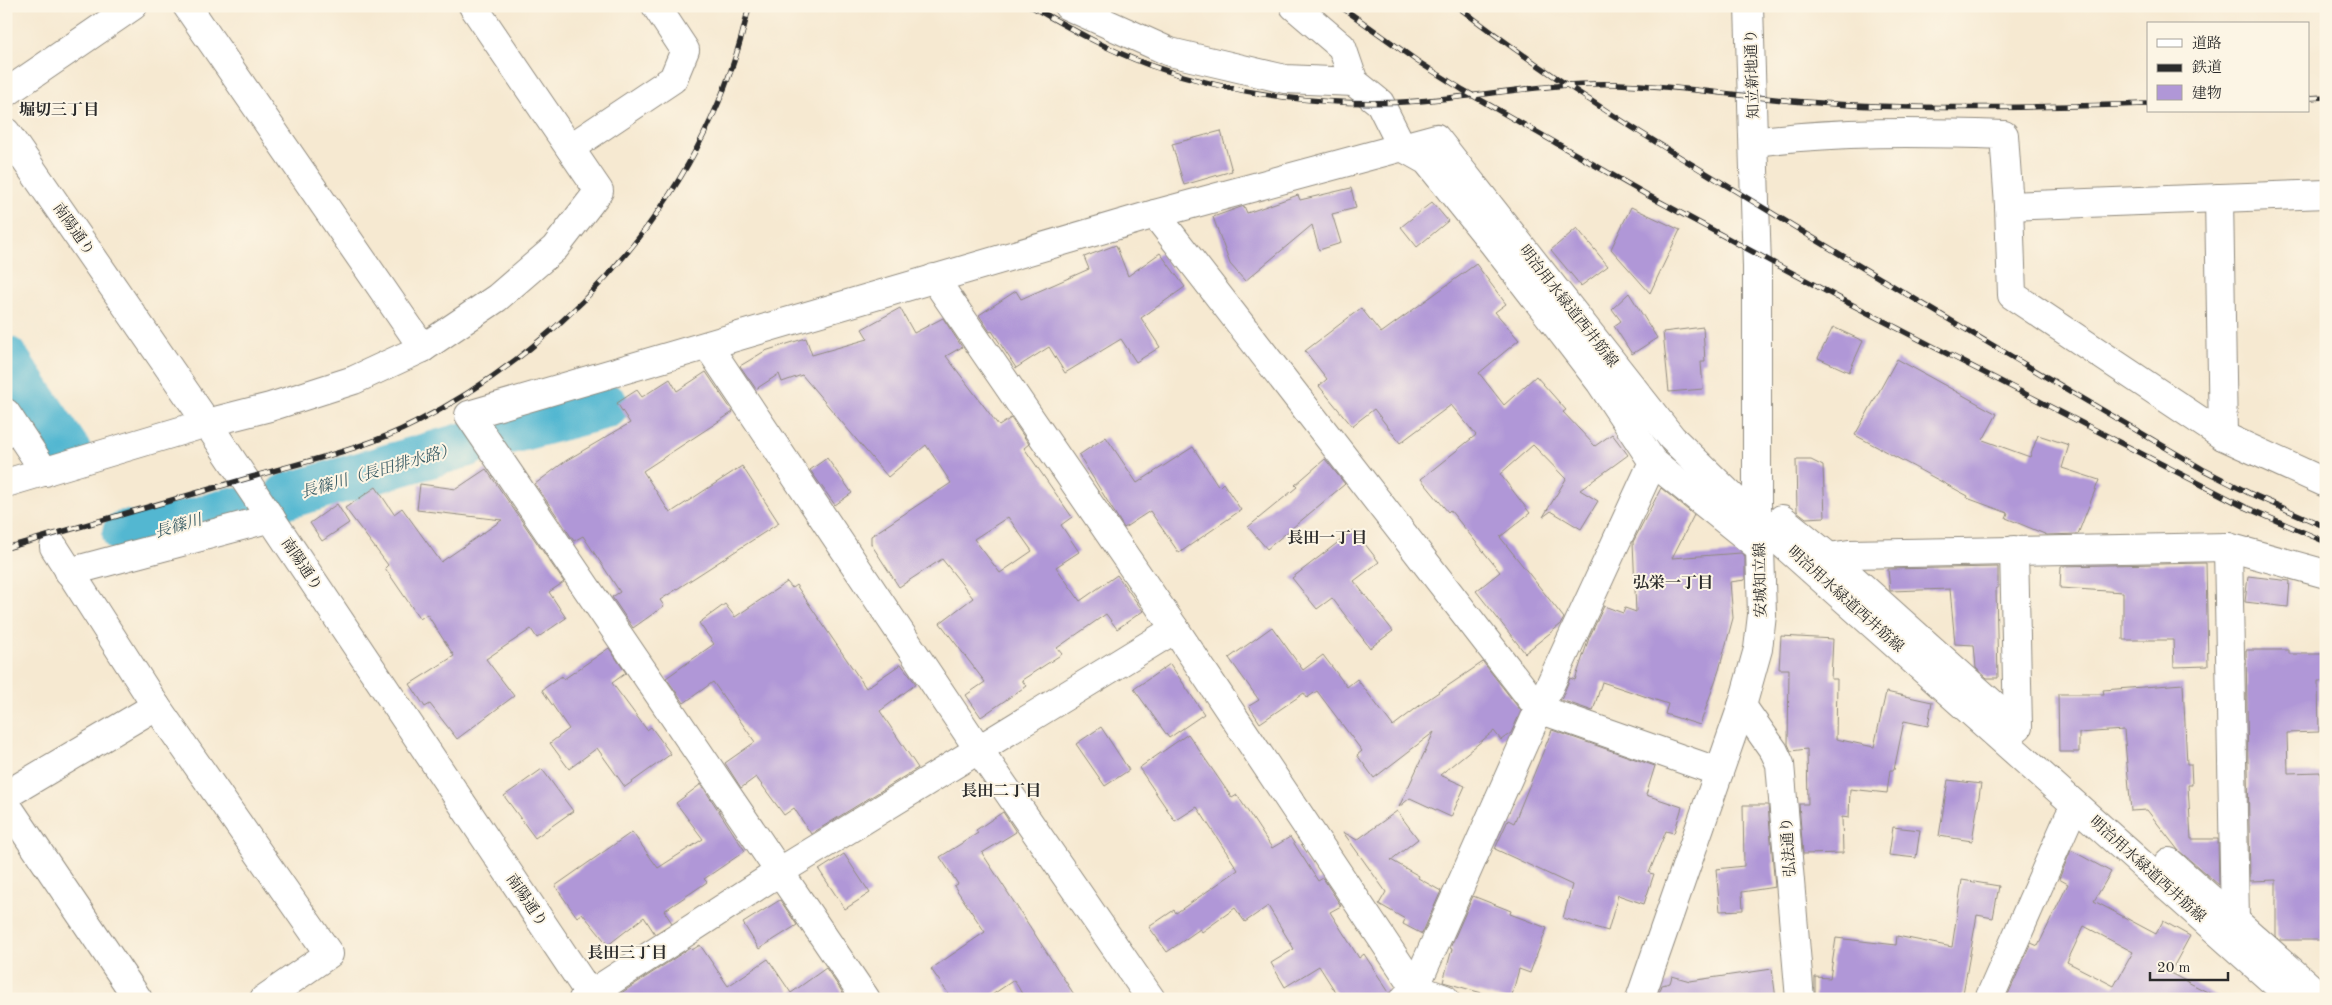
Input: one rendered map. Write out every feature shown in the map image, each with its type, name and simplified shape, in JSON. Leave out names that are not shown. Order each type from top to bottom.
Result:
[{"type":"street","points":[[6,93],[133,6]]},
{"type":"street","points":[[187,6],[423,348]]},
{"type":"street","points":[[6,483],[208,423],[270,408],[354,380],[423,348],[497,298],[555,248],[599,191],[473,6]]},
{"type":"street","points":[[570,148],[674,79],[686,50],[656,6]]},
{"type":"street","points":[[1068,6],[1170,52],[1285,79],[1354,82]]},
{"type":"street","points":[[1294,6],[1342,47],[1354,82],[1380,103],[1402,146],[1427,162],[1493,244],[1600,382],[1653,462],[1760,548]]},
{"type":"street","name":"知立新地通り","points":[[1749,6],[1754,142]]},
{"type":"street","name":"南陽通り","points":[[6,132],[208,423],[589,997]]},
{"type":"street","points":[[1754,142],[1800,136],[1934,132],[2004,135],[2012,295],[2223,436],[2326,482]]},
{"type":"street","name":"明治用水緑道西井筋線","points":[[1402,146],[1436,138],[1672,438],[1757,510],[2293,999]]},
{"type":"street","name":"安城知立線","points":[[1640,999],[1742,706],[1758,649],[1762,615],[1757,510],[1757,267],[1754,142]]},
{"type":"street","points":[[866,999],[469,415],[1155,214],[1402,146]]},
{"type":"street","points":[[2009,206],[2326,194]]},
{"type":"street","points":[[2219,198],[2223,436]]},
{"type":"street","points":[[1155,214],[1539,710],[1719,772]]},
{"type":"street","points":[[934,278],[1175,629],[1410,994],[1445,999]]},
{"type":"street","points":[[708,346],[978,750],[1151,999]]},
{"type":"street","points":[[6,413],[45,472]]},
{"type":"street","points":[[1410,994],[1653,462]]},
{"type":"street","points":[[1757,510],[1829,557],[2323,999]]},
{"type":"street","points":[[69,572],[271,518]]},
{"type":"street","points":[[54,547],[156,706],[329,954],[264,999]]},
{"type":"street","points":[[1829,557],[1848,554],[2228,547],[2326,574]]},
{"type":"street","points":[[2228,547],[2235,921]]},
{"type":"street","points":[[2014,550],[2018,726]]},
{"type":"street","points":[[589,997],[779,872],[1175,629]]},
{"type":"street","points":[[6,795],[156,706]]},
{"type":"street","name":"弘法通り","points":[[1742,706],[1774,751],[1780,764],[1800,999]]},
{"type":"street","points":[[6,804],[138,999]]},
{"type":"street","points":[[1989,999],[2069,817]]},
{"type":"building","points":[[1221,131],[1232,171],[1184,185],[1172,144]]},
{"type":"building","points":[[1351,188],[1356,208],[1332,214],[1341,243],[1319,250],[1312,225],[1245,281],[1230,264],[1213,217],[1244,206],[1247,213],[1298,195],[1300,200]]},
{"type":"building","points":[[1432,202],[1448,221],[1417,247],[1401,227]]},
{"type":"building","points":[[1631,207],[1680,230],[1650,293],[1611,249]]},
{"type":"building","points":[[1577,228],[1608,266],[1581,286],[1551,250]]},
{"type":"building","points":[[1116,245],[1128,276],[1160,253],[1185,287],[1141,318],[1160,347],[1136,362],[1121,339],[1065,373],[1049,347],[1016,368],[992,331],[990,332],[979,315],[1016,291],[1021,299],[1089,269],[1084,257]]},
{"type":"building","points":[[1476,264],[1506,304],[1495,312],[1519,340],[1479,373],[1504,405],[1536,376],[1566,410],[1563,412],[1595,446],[1612,434],[1628,455],[1580,490],[1598,501],[1581,529],[1551,511],[1543,517],[1566,479],[1533,445],[1500,474],[1530,513],[1500,537],[1564,618],[1560,625],[1525,653],[1476,591],[1500,572],[1450,510],[1448,512],[1421,479],[1476,435],[1451,405],[1400,443],[1374,409],[1352,426],[1319,386],[1327,379],[1305,351],[1361,308],[1381,333]]},
{"type":"building","points":[[1629,293],[1657,338],[1632,354],[1614,326],[1621,321],[1612,309]]},
{"type":"building","points":[[900,308],[914,333],[943,318],[962,347],[946,356],[999,426],[1011,418],[1029,444],[1024,448],[1072,517],[1061,525],[1079,552],[1056,567],[1080,601],[1117,575],[1143,611],[1117,629],[1106,614],[1057,648],[1062,654],[1022,680],[1026,686],[981,717],[966,695],[985,682],[940,623],[973,598],[942,559],[899,587],[871,544],[871,536],[951,483],[926,445],[888,477],[802,375],[782,382],[779,374],[756,389],[740,366],[765,351],[806,338],[812,355],[868,339],[862,329]],"holes":[[[1008,517],[1032,551],[1000,573],[974,539]]]},
{"type":"building","points":[[1703,327],[1705,362],[1701,362],[1703,389],[1669,392],[1663,332]]},
{"type":"building","points":[[1833,327],[1863,341],[1849,372],[1818,358]]},
{"type":"building","points":[[1897,359],[1997,414],[1983,440],[2030,457],[2038,435],[2069,445],[2062,468],[2099,480],[2078,534],[2047,535],[2006,518],[2008,513],[1967,498],[1968,496],[1855,435]]},
{"type":"building","points":[[706,372],[733,412],[643,471],[670,513],[742,466],[779,523],[660,600],[664,606],[633,628],[612,597],[620,592],[583,536],[574,541],[535,484],[567,460],[630,423],[617,403],[637,390],[642,397],[670,379],[677,391]]},
{"type":"building","points":[[1106,437],[1137,483],[1193,447],[1219,487],[1223,483],[1241,510],[1179,553],[1150,511],[1124,528],[1079,455]]},
{"type":"building","points":[[827,458],[852,493],[835,505],[810,470]]},
{"type":"building","points":[[1325,459],[1345,484],[1267,549],[1248,527],[1297,487],[1295,485]]},
{"type":"building","points":[[1796,460],[1811,460],[1823,466],[1825,517],[1806,518],[1797,511]]},
{"type":"building","points":[[486,469],[564,582],[549,592],[566,618],[537,638],[531,629],[486,659],[514,696],[457,739],[430,704],[425,707],[410,684],[454,656],[427,614],[420,619],[385,568],[388,565],[345,508],[376,487],[394,514],[402,508],[441,562],[502,520],[417,510],[420,484],[456,489]]},
{"type":"building","points":[[1661,488],[1694,515],[1672,558],[1741,553],[1745,556],[1745,580],[1730,582],[1733,618],[1719,670],[1700,725],[1665,714],[1668,704],[1602,682],[1593,711],[1561,700],[1570,678],[1575,680],[1589,638],[1604,606],[1623,613],[1625,608],[1636,612],[1633,542]]},
{"type":"building","points":[[337,504],[349,523],[322,541],[310,523]]},
{"type":"building","points":[[1354,530],[1379,562],[1354,581],[1393,631],[1370,648],[1332,598],[1317,609],[1292,578]]},
{"type":"building","points":[[2206,563],[2208,666],[2174,667],[2173,640],[2123,640],[2123,592],[2060,588],[2061,566]]},
{"type":"building","points":[[1998,567],[1998,588],[1996,588],[1998,678],[1987,678],[1976,668],[1974,645],[1955,644],[1950,589],[1890,591],[1888,569]]},
{"type":"building","points":[[2248,576],[2290,581],[2288,607],[2245,602]]},
{"type":"building","points":[[787,582],[792,588],[796,585],[866,688],[901,664],[916,684],[880,711],[918,768],[811,834],[794,808],[784,815],[756,777],[741,788],[725,763],[755,742],[713,682],[684,703],[666,678],[714,644],[699,623],[725,604],[735,617]]},
{"type":"building","points":[[1272,627],[1303,670],[1323,655],[1347,687],[1357,679],[1393,726],[1483,662],[1521,711],[1511,733],[1501,740],[1494,731],[1440,775],[1465,786],[1451,817],[1410,798],[1399,807],[1434,732],[1374,778],[1357,755],[1362,751],[1317,691],[1307,698],[1304,693],[1260,723],[1249,706],[1259,700],[1229,658]]},
{"type":"building","points":[[1781,636],[1833,639],[1831,679],[1837,679],[1836,739],[1874,747],[1886,692],[1932,702],[1928,726],[1904,721],[1894,770],[1890,770],[1887,793],[1850,789],[1849,818],[1842,817],[1843,853],[1803,854],[1799,804],[1808,804],[1807,749],[1791,751],[1788,744],[1789,669],[1779,669]]},
{"type":"building","points":[[609,648],[626,673],[612,683],[647,730],[651,727],[671,754],[625,787],[597,748],[569,769],[550,743],[569,729],[542,690],[562,676],[564,679]]},
{"type":"building","points":[[2246,650],[2289,650],[2289,654],[2326,654],[2326,681],[2318,681],[2319,732],[2287,733],[2288,773],[2320,772],[2323,837],[2326,837],[2326,940],[2280,940],[2276,936],[2276,880],[2250,881]]},
{"type":"building","points":[[1170,664],[1204,714],[1169,738],[1134,689]]},
{"type":"building","points":[[2183,684],[2187,764],[2191,764],[2192,785],[2188,785],[2191,839],[2218,839],[2219,885],[2178,850],[2147,810],[2131,811],[2124,730],[2079,733],[2079,752],[2059,752],[2058,694],[2104,694],[2103,690]]},
{"type":"building","points":[[1101,727],[1129,770],[1105,786],[1076,744]]},
{"type":"building","points":[[1552,730],[1655,766],[1646,795],[1682,807],[1674,833],[1666,831],[1649,873],[1654,874],[1644,904],[1618,895],[1608,931],[1563,918],[1572,885],[1495,849],[1508,820],[1514,823]]},
{"type":"building","points":[[1188,734],[1232,798],[1237,795],[1272,848],[1290,837],[1318,881],[1323,878],[1341,906],[1330,912],[1359,958],[1364,954],[1390,994],[1390,999],[1340,999],[1319,966],[1285,987],[1271,963],[1294,949],[1268,906],[1245,922],[1235,908],[1202,932],[1200,929],[1167,952],[1149,927],[1174,910],[1176,913],[1238,870],[1197,807],[1175,821],[1139,768]]},
{"type":"building","points":[[542,769],[573,811],[535,838],[504,796]]},
{"type":"building","points":[[1948,780],[1981,784],[1972,841],[1939,836]]},
{"type":"building","points":[[701,784],[745,851],[704,879],[707,882],[664,911],[672,923],[655,934],[644,917],[608,945],[582,913],[577,917],[555,886],[632,832],[658,868],[703,839],[676,803]]},
{"type":"building","points":[[1743,805],[1768,805],[1775,887],[1742,892],[1743,910],[1720,911],[1716,869],[1744,866]]},
{"type":"building","points":[[1397,811],[1418,839],[1391,860],[1441,891],[1422,934],[1403,924],[1405,919],[1379,904],[1386,892],[1343,832],[1357,840]]},
{"type":"building","points":[[1003,812],[1016,832],[982,853],[1077,999],[1025,999],[1014,980],[986,999],[952,999],[931,969],[985,932],[954,886],[958,884],[940,857],[978,833],[976,830]]},
{"type":"building","points":[[1893,827],[1920,830],[1916,858],[1889,855]]},
{"type":"building","points":[[2071,850],[2111,872],[2094,901],[2156,934],[2163,921],[2190,936],[2170,973],[2221,999],[2006,999],[2031,943],[2038,946],[2068,884],[2059,879]],"holes":[[[2084,926],[2133,952],[2114,986],[2067,962]]]},
{"type":"building","points":[[844,854],[870,893],[845,909],[819,870]]},
{"type":"building","points":[[1962,880],[1999,886],[1993,918],[1977,915],[1962,999],[1815,999],[1815,977],[1830,978],[1836,938],[1896,945],[1897,936],[1952,947]]},
{"type":"building","points":[[1473,896],[1511,911],[1510,914],[1547,928],[1530,973],[1519,969],[1511,999],[1503,999],[1443,982],[1452,949],[1450,948]]},
{"type":"building","points":[[780,900],[797,925],[759,949],[743,923]]},
{"type":"building","points":[[700,945],[728,986],[768,959],[791,993],[826,968],[847,999],[612,999],[690,948],[692,950]]},
{"type":"building","points":[[1772,969],[1776,999],[1657,999],[1662,985],[1670,983],[1672,976],[1690,981]]},
{"type":"waterway","name":"長篠川","points":[[6,359],[68,451]]},
{"type":"waterway","name":"長篠川（長田排水路）","points":[[499,434],[606,406]]},
{"type":"waterway","name":"長篠川（長田排水路）","points":[[287,496],[468,444]]},
{"type":"waterway","name":"長篠川","points":[[125,533],[134,538],[232,510]]},
{"type":"railway","points":[[6,548],[356,447],[415,423],[474,389],[530,348],[582,302],[628,251],[669,195],[704,135],[730,72],[749,6]]},
{"type":"railway","points":[[1031,6],[1104,46],[1149,65],[1214,84],[1282,97],[1316,101],[1385,103],[1444,99],[1543,87],[1618,84],[1665,87],[1782,100],[1892,107],[1977,108],[2147,104]]},
{"type":"railway","points":[[1340,6],[1417,61],[1463,90],[1649,196],[1837,297],[2245,507],[2326,542]]},
{"type":"railway","points":[[1457,6],[1570,87],[1688,162],[1875,276],[2204,470],[2249,493],[2326,527]]},
{"type":"railway","points":[[2310,98],[2326,97]]},
{"type":"district","name":"堀切三丁目","points":[[59,109]]},
{"type":"district","name":"長田一丁目","points":[[1327,537]]},
{"type":"district","name":"弘栄一丁目","points":[[1673,582]]},
{"type":"district","name":"長田二丁目","points":[[1001,790]]},
{"type":"district","name":"長田三丁目","points":[[627,952]]}]
